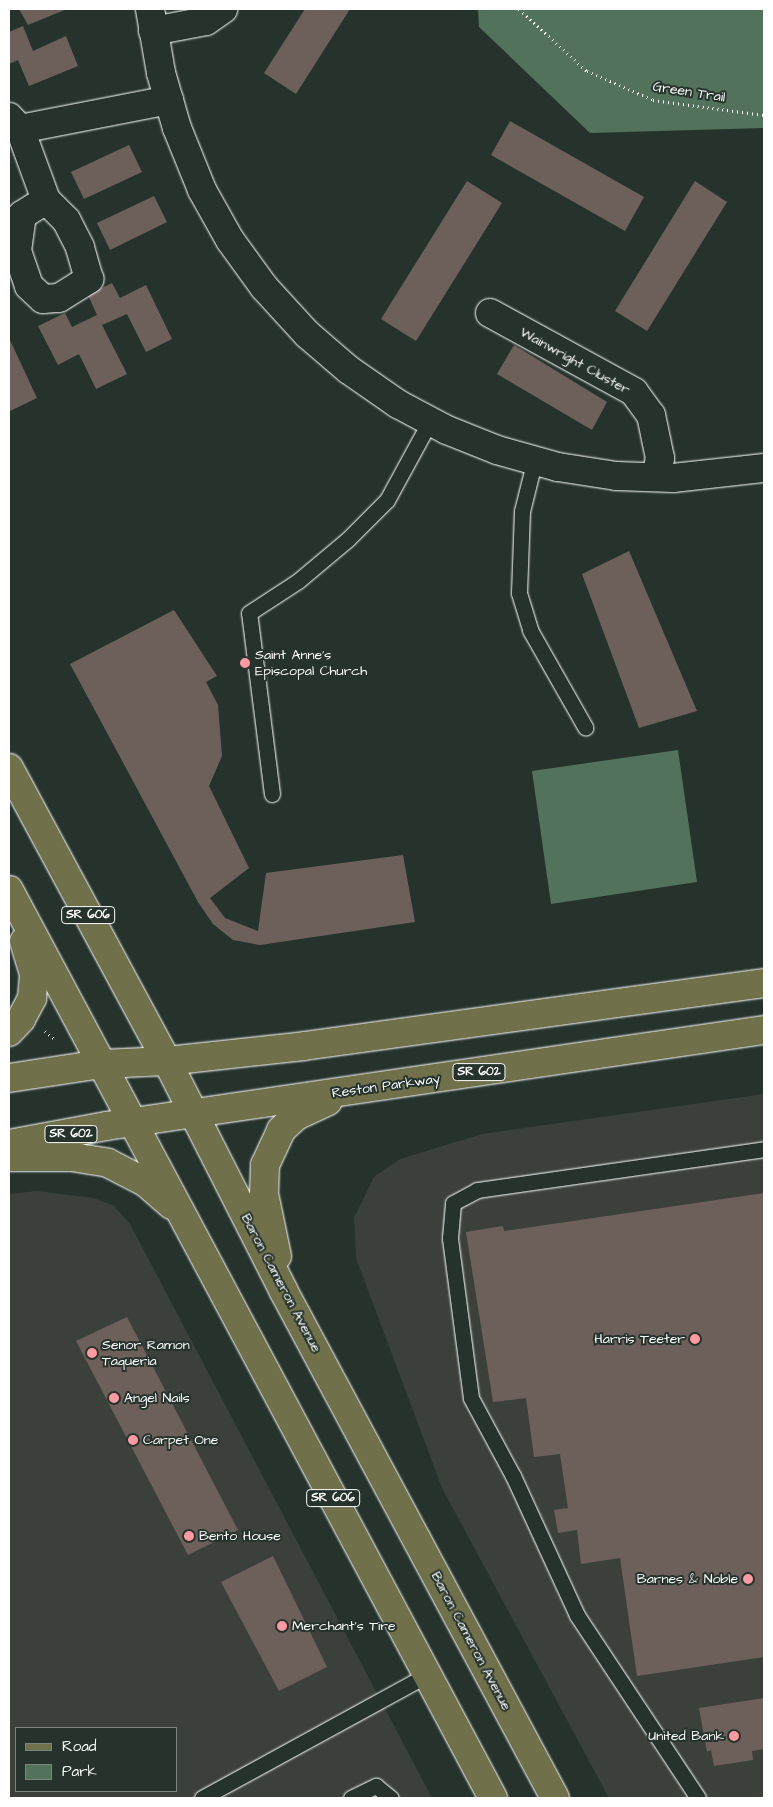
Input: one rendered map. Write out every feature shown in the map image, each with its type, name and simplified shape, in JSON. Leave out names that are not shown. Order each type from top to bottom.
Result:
[{"type":"main road","name":"Baron Cameron Avenue","points":[[9,768],[194,1113],[283,1290],[555,1798]]},
{"type":"main road","points":[[9,891],[34,974],[32,998],[21,1019],[9,1032]]},
{"type":"main road","name":"SR 606","points":[[9,891],[493,1798]]},
{"type":"main road","points":[[9,1078],[102,1064],[167,1062],[499,1022],[764,983]]},
{"type":"main road","name":"Reston Parkway","points":[[9,1144],[132,1122],[764,1030]]},
{"type":"main road","points":[[283,1290],[264,1194],[265,1165],[281,1130],[296,1116],[355,1090]]},
{"type":"main road","points":[[9,1157],[72,1157],[108,1163],[145,1182],[164,1197],[186,1222]]},
{"type":"street","points":[[223,9],[206,20],[152,20],[177,128],[202,190],[230,240],[264,288],[307,334],[349,370],[398,404],[430,421],[497,450],[568,468],[656,477],[764,468]]},
{"type":"street","points":[[46,200],[14,123],[169,100]]},
{"type":"street","name":"Wainwright Cluster","points":[[490,313],[634,392],[651,415],[660,458],[656,477]]},
{"type":"lane","points":[[272,794],[249,613],[298,581],[348,540],[387,500],[430,421]]},
{"type":"lane","points":[[535,459],[522,511],[518,593],[530,630],[585,727]]},
{"type":"lane","points":[[698,1798],[577,1614],[513,1476],[471,1398],[450,1238],[453,1203],[477,1190],[764,1149]]},
{"type":"lane","points":[[202,1798],[427,1676]]},
{"type":"lane","points":[[351,1798],[376,1786],[391,1798]]},
{"type":"path","name":"Green Trail","points":[[519,9],[587,71],[653,100],[764,115]]},
{"type":"path","points":[[40,1028],[54,1036],[58,1044]]},
{"type":"shaded area","points":[[764,1094],[764,1798],[609,1798],[442,1488],[356,1258],[354,1218],[374,1177],[400,1159],[482,1134]]},
{"type":"shaded area","points":[[37,1191],[93,1198],[113,1205],[130,1224],[432,1798],[9,1798],[9,1194]]},
{"type":"green space","points":[[478,9],[764,9],[764,128],[590,133],[479,27]]},
{"type":"green space","points":[[678,750],[697,882],[551,904],[532,771]]},
{"type":"building","points":[[19,9],[67,9],[28,25]]},
{"type":"building","points":[[305,9],[350,9],[296,94],[264,73]]},
{"type":"building","points":[[23,26],[33,51],[66,36],[78,66],[29,86],[18,60],[9,64],[9,32]]},
{"type":"building","points":[[510,121],[644,197],[625,231],[491,155]]},
{"type":"building","points":[[129,145],[142,172],[84,199],[71,172]]},
{"type":"building","points":[[467,181],[502,203],[416,341],[381,319]]},
{"type":"building","points":[[695,181],[727,202],[647,331],[615,311]]},
{"type":"building","points":[[154,196],[167,222],[110,250],[97,223]]},
{"type":"building","points":[[112,283],[120,298],[146,285],[172,339],[146,352],[127,314],[102,325],[127,374],[96,389],[79,354],[58,365],[38,326],[65,313],[72,327],[97,315],[88,295]]},
{"type":"building","points":[[9,338],[37,398],[10,411],[9,408]]},
{"type":"building","points":[[514,345],[607,402],[592,430],[497,374]]},
{"type":"building","points":[[629,551],[697,711],[639,728],[582,574]]},
{"type":"building","points":[[174,610],[217,676],[206,682],[218,705],[222,756],[209,786],[249,868],[210,898],[225,918],[258,931],[266,873],[403,855],[415,922],[260,945],[233,940],[213,924],[198,902],[70,664]]},
{"type":"building","points":[[764,1193],[764,1657],[637,1676],[620,1558],[581,1564],[577,1530],[558,1533],[554,1510],[568,1508],[560,1454],[534,1457],[526,1398],[493,1402],[466,1232],[503,1226],[504,1231]]},
{"type":"building","points":[[127,1317],[238,1530],[188,1555],[76,1341]]},
{"type":"building","points":[[273,1556],[327,1667],[279,1691],[221,1582]]},
{"type":"building","points":[[764,1698],[764,1749],[752,1751],[753,1760],[714,1766],[711,1750],[707,1752],[699,1708]]},
{"type":"place","name":"Saint Anne's Episcopal Church","points":[[245,663]]},
{"type":"place","name":"Harris Teeter","points":[[695,1339]]},
{"type":"place","name":"Senor Ramon Taqueria","points":[[92,1353]]},
{"type":"place","name":"Angel Nails","points":[[114,1398]]},
{"type":"place","name":"Carpet One","points":[[133,1440]]},
{"type":"place","name":"Bento House","points":[[189,1536]]},
{"type":"place","name":"Barnes & Noble","points":[[748,1579]]},
{"type":"place","name":"Merchant's Tire","points":[[282,1626]]},
{"type":"place","name":"United Bank","points":[[734,1736]]}]
